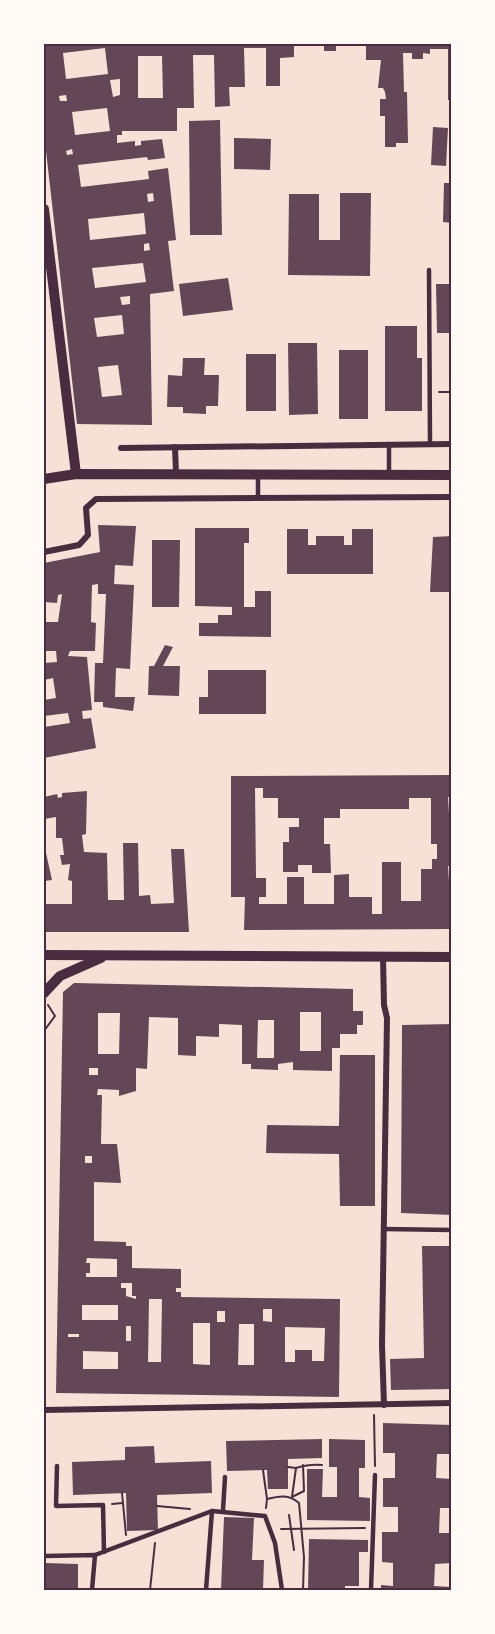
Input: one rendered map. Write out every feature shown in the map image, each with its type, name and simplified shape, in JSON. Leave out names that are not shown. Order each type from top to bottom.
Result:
[{"type":"street","points":[[44,208],[75,474]]},
{"type":"street","points":[[121,448],[452,444]]},
{"type":"street","points":[[175,447],[176,473]]},
{"type":"street","points":[[44,479],[75,474],[176,473],[452,475]]},
{"type":"street","points":[[44,552],[79,545],[88,535],[86,508],[96,498],[452,497]]},
{"type":"street","points":[[44,955],[452,957]]},
{"type":"street","points":[[44,993],[60,976],[106,956]]},
{"type":"street","points":[[383,957],[384,1005],[387,1018],[384,1405]]},
{"type":"street","points":[[44,1410],[452,1403]]},
{"type":"lane","points":[[429,270],[430,444]]},
{"type":"lane","points":[[389,444],[389,474]]},
{"type":"lane","points":[[258,474],[258,498]]},
{"type":"lane","points":[[384,1229],[452,1230]]},
{"type":"lane","points":[[57,1466],[56,1506],[103,1504],[104,1552]]},
{"type":"lane","points":[[371,1590],[375,1475]]},
{"type":"lane","points":[[223,1510],[225,1477]]},
{"type":"lane","points":[[44,1556],[104,1552],[212,1511],[223,1510],[265,1516],[275,1543],[282,1590]]},
{"type":"lane","points":[[206,1590],[212,1511]]},
{"type":"lane","points":[[92,1590],[95,1554]]},
{"type":"path","points":[[44,1000],[55,1016],[44,1030]]},
{"type":"path","points":[[374,1405],[375,1475]]},
{"type":"path","points":[[267,1499],[292,1497],[304,1491],[303,1465]]},
{"type":"path","points":[[288,1467],[322,1465]]},
{"type":"path","points":[[292,1497],[296,1468]]},
{"type":"path","points":[[263,1470],[267,1499],[265,1516]]},
{"type":"path","points":[[122,1493],[126,1544]]},
{"type":"path","points":[[292,1497],[299,1503],[302,1529],[303,1590]]},
{"type":"path","points":[[158,1506],[190,1509]]},
{"type":"path","points":[[289,1515],[294,1550]]},
{"type":"path","points":[[270,1529],[374,1528]]},
{"type":"path","points":[[150,1590],[156,1533]]},
{"type":"building","points":[[44,44],[294,44],[294,57],[280,58],[280,86],[266,86],[266,48],[244,48],[245,87],[229,87],[230,106],[215,107],[214,55],[193,55],[194,108],[177,108],[177,131],[122,131],[122,135],[117,135],[117,143],[135,141],[135,146],[141,145],[141,141],[162,139],[165,158],[148,160],[147,157],[78,165],[81,187],[149,179],[148,171],[168,168],[176,240],[168,241],[174,291],[150,294],[152,425],[77,424],[44,133]],"holes":[[[105,48],[108,74],[66,79],[63,53]],[[138,56],[162,56],[163,98],[138,98]],[[120,79],[120,95],[113,97],[110,80]],[[66,95],[67,101],[60,101],[59,96]],[[107,108],[110,131],[75,135],[72,112]],[[72,149],[73,154],[67,155],[66,151]],[[153,193],[154,201],[148,202],[147,194]],[[144,213],[146,234],[90,240],[88,219]],[[149,243],[150,250],[144,251],[144,244]],[[143,263],[146,282],[95,288],[92,268]],[[130,296],[130,304],[122,305],[120,297]],[[122,315],[124,334],[97,337],[94,318]],[[118,365],[122,395],[102,397],[98,367]]]},
{"type":"building","points":[[324,44],[336,44],[336,51],[324,51]]},
{"type":"building","points":[[366,44],[452,44],[452,100],[448,100],[448,49],[430,49],[430,54],[423,53],[423,59],[412,59],[412,53],[403,53],[404,92],[407,92],[408,143],[396,143],[396,147],[385,147],[385,116],[380,116],[380,99],[386,99],[383,88],[378,88],[381,60],[366,60]]},
{"type":"building","points":[[220,120],[222,235],[190,235],[189,121]]},
{"type":"building","points":[[433,127],[448,128],[446,166],[431,165]]},
{"type":"building","points":[[234,138],[271,139],[270,170],[234,169]]},
{"type":"building","points":[[444,183],[452,183],[452,223],[443,222]]},
{"type":"building","points":[[340,193],[371,193],[370,276],[288,275],[289,194],[319,194],[319,240],[340,240]]},
{"type":"building","points":[[450,275],[452,333],[437,333],[436,284],[449,284]]},
{"type":"building","points":[[228,278],[233,310],[183,316],[179,284]]},
{"type":"building","points":[[385,326],[417,326],[417,358],[422,358],[422,411],[385,411]]},
{"type":"building","points":[[288,343],[317,343],[318,414],[289,415]]},
{"type":"building","points":[[339,350],[368,350],[368,419],[339,419]]},
{"type":"building","points":[[246,354],[276,354],[276,411],[246,411]]},
{"type":"building","points":[[183,358],[205,358],[204,375],[219,375],[218,406],[206,406],[206,414],[183,413],[183,407],[167,407],[168,375],[182,376]]},
{"type":"building","points":[[98,525],[136,526],[133,566],[115,565],[114,584],[134,585],[130,669],[116,668],[115,697],[135,697],[133,711],[103,707],[103,702],[94,702],[95,663],[103,663],[106,594],[98,594],[98,584],[92,585],[91,622],[96,623],[95,651],[70,651],[68,656],[87,657],[92,710],[82,711],[83,719],[91,718],[96,748],[44,758],[44,727],[70,723],[68,713],[44,716],[44,700],[56,698],[53,678],[44,680],[44,663],[57,662],[56,651],[44,651],[44,622],[58,622],[62,594],[58,595],[57,603],[44,602],[44,563],[100,552]]},
{"type":"building","points":[[195,528],[249,528],[249,543],[244,543],[244,607],[255,607],[255,591],[271,591],[271,637],[199,636],[199,623],[218,623],[218,615],[232,615],[232,607],[195,606]]},
{"type":"building","points":[[287,529],[308,529],[308,545],[316,545],[316,536],[344,536],[344,545],[352,545],[352,529],[373,529],[373,574],[287,574]]},
{"type":"building","points":[[452,536],[452,592],[430,592],[433,537]]},
{"type":"building","points":[[152,540],[180,540],[179,607],[152,607]]},
{"type":"building","points":[[165,645],[173,647],[163,666],[180,666],[179,696],[148,695],[149,666],[154,666]]},
{"type":"building","points":[[208,670],[266,670],[266,714],[199,714],[199,697],[208,697]]},
{"type":"building","points":[[452,775],[452,797],[448,797],[452,866],[448,866],[452,929],[244,930],[245,897],[231,897],[231,776]],"holes":[[[255,788],[263,788],[263,798],[278,798],[278,818],[299,818],[299,827],[289,827],[289,842],[283,842],[283,872],[298,872],[298,865],[312,865],[312,873],[331,873],[330,844],[324,844],[324,818],[340,818],[340,809],[409,809],[409,798],[431,798],[431,844],[437,844],[437,859],[432,859],[432,869],[421,869],[421,901],[401,901],[401,862],[382,862],[382,914],[372,914],[372,897],[349,897],[349,874],[334,875],[334,904],[304,904],[304,877],[287,877],[287,904],[259,904],[259,897],[266,897],[266,878],[256,878]]]},
{"type":"building","points":[[87,791],[86,834],[82,835],[84,852],[107,853],[108,900],[124,900],[123,843],[138,843],[139,896],[150,895],[151,904],[174,903],[171,849],[184,849],[189,932],[44,932],[44,904],[72,904],[72,881],[68,880],[70,864],[62,865],[60,855],[64,855],[62,838],[56,838],[56,817],[44,819],[44,797],[57,794],[58,798],[62,797],[62,793]]},
{"type":"building","points":[[44,844],[52,880],[44,881]]},
{"type":"building","points":[[74,983],[353,989],[353,1011],[363,1011],[363,1025],[357,1025],[357,1034],[340,1034],[340,1048],[332,1048],[332,1071],[293,1070],[293,1062],[278,1064],[278,1070],[251,1069],[251,1064],[242,1064],[242,1025],[219,1024],[219,1037],[196,1036],[196,1056],[178,1055],[178,1018],[149,1017],[147,1069],[136,1068],[136,1091],[119,1096],[119,1090],[98,1089],[97,1095],[102,1095],[101,1144],[117,1144],[121,1183],[94,1182],[94,1241],[126,1242],[126,1246],[132,1246],[132,1268],[181,1269],[181,1288],[176,1288],[176,1292],[181,1292],[181,1297],[340,1299],[339,1397],[56,1393],[63,992]],"holes":[[[300,1012],[321,1012],[321,1051],[300,1051]],[[98,1013],[120,1013],[119,1054],[98,1054]],[[258,1020],[274,1020],[274,1058],[257,1058]],[[89,1068],[98,1068],[98,1075],[89,1075]],[[85,1156],[92,1156],[92,1163],[85,1163]],[[87,1258],[117,1259],[117,1277],[86,1277],[86,1273],[90,1273],[90,1263],[86,1263]],[[121,1283],[132,1283],[132,1296],[136,1296],[136,1299],[126,1296],[126,1288],[121,1288]],[[149,1299],[162,1299],[161,1362],[148,1362]],[[82,1305],[118,1305],[118,1320],[82,1320]],[[263,1309],[272,1309],[272,1322],[263,1321]],[[217,1311],[225,1311],[225,1322],[217,1322]],[[193,1323],[210,1323],[210,1365],[193,1364]],[[239,1324],[254,1324],[254,1365],[238,1365]],[[126,1326],[131,1326],[131,1341],[126,1341]],[[285,1327],[325,1328],[324,1361],[312,1361],[312,1350],[295,1350],[295,1362],[285,1362]],[[68,1334],[79,1334],[79,1337],[68,1337]],[[83,1351],[118,1352],[118,1369],[83,1369]]]},
{"type":"building","points":[[452,1024],[452,1215],[401,1213],[402,1025]]},
{"type":"building","points":[[340,1055],[375,1055],[375,1206],[340,1206],[339,1154],[266,1153],[267,1125],[339,1126]]},
{"type":"building","points":[[422,1246],[452,1246],[452,1389],[391,1390],[390,1359],[424,1358]]},
{"type":"building","points":[[383,1423],[452,1425],[452,1454],[437,1454],[436,1478],[452,1479],[452,1508],[440,1508],[439,1533],[452,1533],[452,1563],[435,1564],[434,1586],[452,1587],[452,1590],[381,1590],[381,1585],[393,1586],[393,1563],[382,1562],[382,1532],[398,1532],[398,1507],[383,1507],[383,1478],[395,1478],[395,1453],[383,1453]]},
{"type":"building","points":[[322,1439],[322,1458],[288,1459],[288,1489],[268,1489],[267,1470],[227,1471],[226,1441]]},
{"type":"building","points":[[329,1439],[365,1440],[365,1468],[359,1468],[359,1497],[370,1498],[370,1521],[307,1520],[307,1469],[323,1469],[322,1497],[337,1497],[337,1467],[329,1467]]},
{"type":"building","points":[[154,1446],[155,1463],[211,1461],[212,1493],[157,1495],[158,1530],[127,1531],[126,1493],[73,1495],[72,1462],[125,1460],[125,1447]]},
{"type":"building","points":[[224,1517],[254,1518],[252,1560],[264,1560],[263,1590],[221,1590]]},
{"type":"building","points":[[309,1539],[368,1540],[368,1552],[359,1552],[359,1586],[345,1586],[345,1590],[308,1590]]},
{"type":"building","points":[[45,1563],[78,1564],[78,1590],[45,1590]]}]
